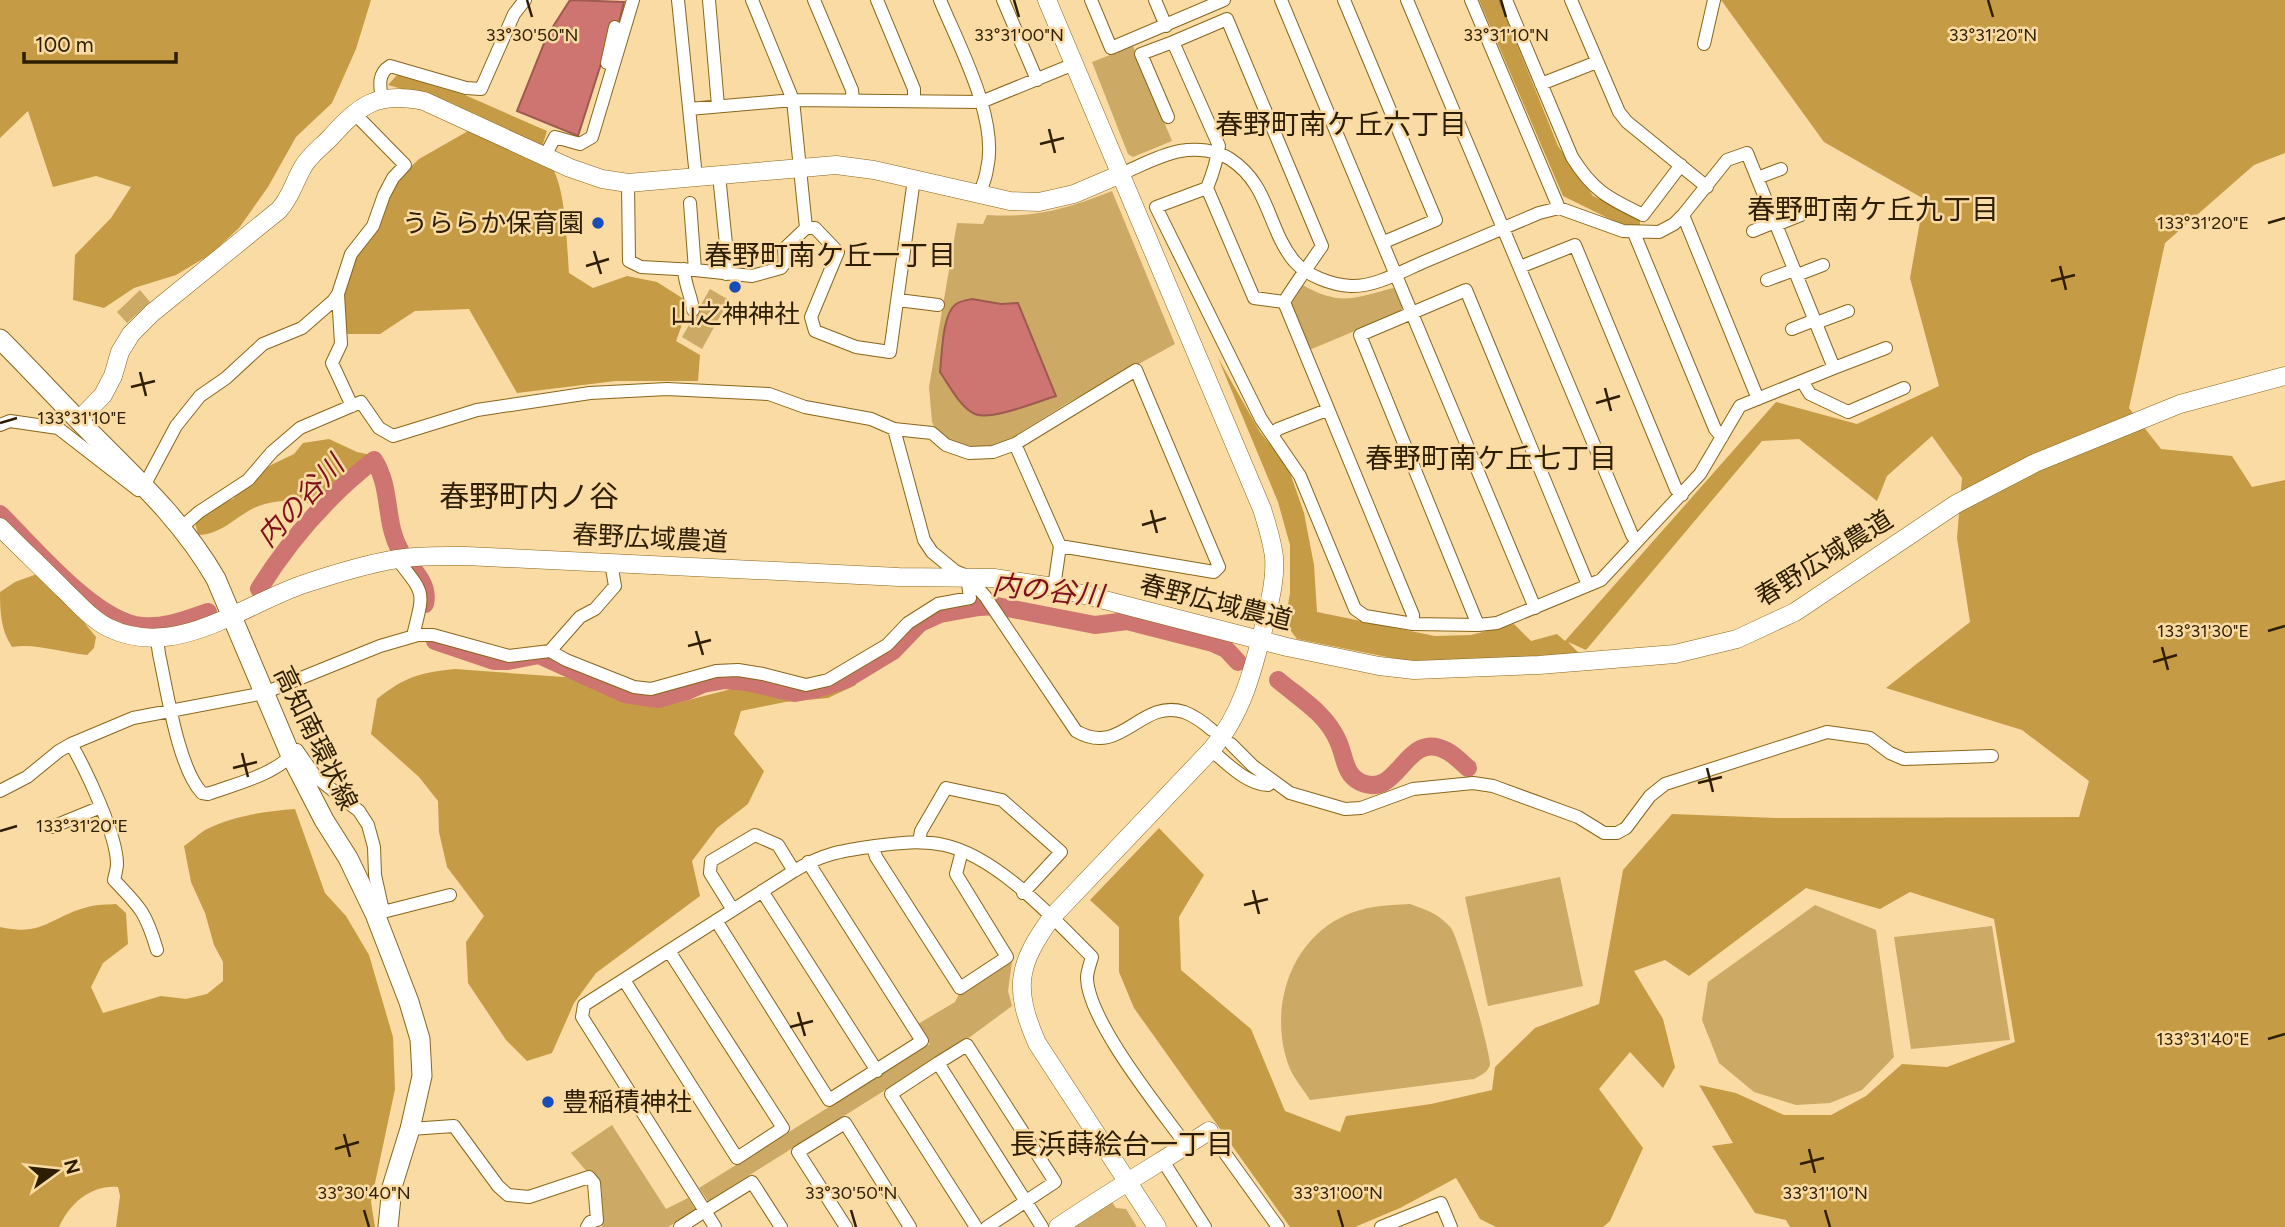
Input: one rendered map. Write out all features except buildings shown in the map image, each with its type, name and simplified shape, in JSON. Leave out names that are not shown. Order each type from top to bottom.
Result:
[{"type":"main road","name":"高知南環状線","points":[[0,340],[182,527],[216,579],[291,756],[324,820],[379,913],[420,1039],[422,1076],[410,1129],[392,1187],[388,1227]]},
{"type":"street","points":[[382,99],[379,83],[384,69],[390,66],[466,88],[481,89],[514,13],[525,0]]},
{"type":"street","points":[[545,156],[555,137],[580,144],[592,137],[633,0]]},
{"type":"street","points":[[678,0],[696,177]]},
{"type":"street","points":[[709,0],[718,106]]},
{"type":"street","points":[[752,0],[793,100],[806,228]]},
{"type":"street","points":[[814,0],[852,90],[853,100]]},
{"type":"street","points":[[877,0],[914,89],[914,101]]},
{"type":"street","points":[[940,0],[981,102],[989,140],[988,168],[979,195]]},
{"type":"street","points":[[1003,0],[1037,80]]},
{"type":"street","points":[[1047,0],[1262,509],[1274,559],[1273,589],[1260,641],[1242,702],[1233,721],[1211,750],[1052,917],[1034,941],[1024,967],[1022,997],[1027,1020],[1037,1043],[1129,1180],[1157,1227]]},
{"type":"street","points":[[1091,0],[1111,48],[1221,1]]},
{"type":"street","points":[[1155,0],[1166,26]]},
{"type":"street","points":[[1281,0],[1535,608]]},
{"type":"street","points":[[1344,0],[1436,220],[1384,242]]},
{"type":"street","points":[[1407,0],[1626,523],[1636,541]]},
{"type":"street","points":[[1471,0],[1559,208]]},
{"type":"street","points":[[1506,0],[1572,157],[1584,177],[1604,196],[1643,215],[1681,165]]},
{"type":"street","points":[[1571,0],[1619,111],[1627,122],[1706,187]]},
{"type":"street","points":[[1704,44],[1714,0]]},
{"type":"street","points":[[1168,117],[1141,54],[1227,19],[1322,246],[1284,302]]},
{"type":"street","points":[[595,126],[592,124],[615,27]]},
{"type":"street","points":[[1173,42],[1219,146],[1218,160],[1207,188],[1254,298],[1284,302]]},
{"type":"street","points":[[1541,84],[1597,62]]},
{"type":"street","points":[[689,109],[793,100],[981,102],[1074,64]]},
{"type":"street","points":[[79,421],[103,395],[113,376],[120,352],[131,334],[152,313],[279,210],[288,201],[308,160],[353,112],[382,99],[401,97],[424,101],[602,179],[628,183],[836,165],[874,170],[1010,201],[1039,202],[1074,194],[1183,150],[1218,151],[1238,164],[1255,181],[1283,244],[1295,261],[1305,270],[1326,281],[1352,286],[1364,285],[1396,274],[1539,213],[1559,208],[1623,231],[1659,232],[1674,224],[1683,215],[1727,160],[1747,153],[1834,368]]},
{"type":"street","points":[[0,425],[10,421],[58,428],[138,491],[144,486],[176,426],[200,397],[226,378],[263,344],[302,328],[338,294],[351,254],[378,218],[384,195],[393,178],[405,165],[353,112]]},
{"type":"street","points":[[1757,178],[1781,169]]},
{"type":"street","points":[[719,175],[728,264],[726,274]]},
{"type":"street","points":[[628,183],[629,261],[640,267],[752,276],[781,268],[785,263],[785,249],[806,228],[815,228],[838,252],[811,317],[815,331],[856,347],[890,352],[914,179]]},
{"type":"street","points":[[1207,188],[1156,207],[1261,419],[1300,476],[1355,609],[1366,616],[1413,624],[1497,623],[1601,580],[1700,474],[1741,406],[1886,348]]},
{"type":"street","points":[[690,203],[690,269],[685,286],[691,297],[693,310]]},
{"type":"street","points":[[1683,215],[1758,399]]},
{"type":"street","points":[[1753,231],[1801,215]]},
{"type":"street","points":[[1634,233],[1715,429],[1722,437]]},
{"type":"street","points":[[1520,267],[1575,244],[1675,489],[1682,495]]},
{"type":"street","points":[[1768,280],[1823,265]]},
{"type":"street","points":[[1478,625],[1360,335],[1466,290],[1588,585]]},
{"type":"street","points":[[338,294],[341,344],[331,363],[352,406]]},
{"type":"street","points":[[898,300],[938,305]]},
{"type":"street","points":[[1284,302],[1413,615],[1413,624]]},
{"type":"street","points":[[1792,329],[1848,311]]},
{"type":"street","points":[[182,527],[199,512],[248,480],[272,452],[300,428],[361,402],[379,428],[393,436],[477,410],[590,393],[667,389],[769,394],[805,407],[871,419],[894,429],[932,433],[946,444],[969,453],[993,452],[1015,444],[1136,370],[1219,567],[1214,572],[1060,547]]},
{"type":"street","name":"春野広域農道","points":[[0,527],[83,609],[107,628],[134,637],[157,639],[182,635],[306,584],[397,559],[466,556],[899,577],[967,576],[1054,587],[1260,641],[1379,666],[1414,670],[1539,665],[1675,654],[1750,634],[1795,612],[1956,504],[2035,463],[2180,404],[2285,376]]},
{"type":"street","points":[[1802,381],[1810,394],[1848,412],[1903,388]]},
{"type":"street","points":[[1273,434],[1278,429],[1327,410]]},
{"type":"street","points":[[894,429],[924,540],[932,552],[955,571],[967,576],[985,596],[1076,731],[1088,738],[1114,737],[1150,713],[1164,710],[1183,711],[1212,730]]},
{"type":"street","points":[[1015,444],[1060,547],[1054,587]]},
{"type":"street","points":[[397,559],[420,589],[422,598],[418,635]]},
{"type":"street","points":[[550,651],[580,617],[595,609],[615,586],[611,563]]},
{"type":"street","points":[[0,791],[27,777],[71,744],[134,718],[264,693],[380,646],[418,635],[509,656],[550,651],[634,687],[651,689],[716,671],[738,670],[806,685],[828,680],[887,645],[908,624],[938,604],[970,598],[967,576]]},
{"type":"street","points":[[157,639],[184,761],[202,793],[263,774],[297,750],[316,777],[359,811],[368,825],[374,847],[379,913],[450,895]]},
{"type":"street","points":[[1231,744],[1253,766],[1290,793],[1345,809],[1362,808],[1413,789],[1473,783],[1493,786],[1578,817],[1604,832],[1617,833],[1626,828],[1650,796],[1665,784],[1827,732],[1870,738],[1889,753],[1904,759],[1992,756]]},
{"type":"street","points":[[71,744],[101,807],[117,863],[114,880],[140,907],[148,921],[157,950]]},
{"type":"street","points":[[1211,750],[1234,770],[1260,785],[1268,785],[1272,781]]},
{"type":"street","points":[[919,842],[921,831],[946,788],[1002,800],[1061,852],[1023,893]]},
{"type":"street","points":[[52,827],[101,807]]},
{"type":"street","points":[[733,910],[710,873],[711,861],[755,835],[778,845],[794,871]]},
{"type":"street","points":[[715,1227],[582,1017],[584,1004],[808,862],[825,854],[919,842],[945,845],[988,864],[1052,917],[1092,957],[1086,976],[1099,1018],[1110,1039],[1186,1145]]},
{"type":"street","points":[[873,847],[876,857],[960,988],[1007,957],[956,874],[962,851]]},
{"type":"street","points":[[717,922],[830,1100],[877,1071],[922,1041],[808,862]]},
{"type":"street","points":[[762,891],[877,1071]]},
{"type":"street","points":[[624,980],[737,1158],[783,1128],[670,951]]},
{"type":"street","points":[[976,1227],[891,1094],[967,1045],[1055,1182],[987,1227]]},
{"type":"street","points":[[938,1063],[1042,1227]]},
{"type":"street","points":[[846,1227],[798,1152],[845,1123],[910,1227]]},
{"type":"street","points":[[410,1129],[454,1126],[498,1186],[508,1195],[518,1198],[529,1197],[589,1177],[594,1183],[597,1220],[590,1222],[587,1227]]},
{"type":"street","points":[[1058,1227],[1209,1130],[1278,1227]]},
{"type":"street","points":[[1163,1161],[1205,1227]]},
{"type":"street","points":[[680,1227],[752,1182],[781,1227]]},
{"type":"street","points":[[1381,1227],[1441,1203],[1451,1227]]},
{"type":"shaded area","points":[[0,0],[371,0],[356,49],[332,103],[296,137],[268,187],[239,228],[211,254],[176,275],[134,288],[104,308],[73,300],[75,255],[111,218],[131,187],[96,176],[53,187],[28,111],[0,138]]},
{"type":"shaded area","points":[[570,0],[624,2],[619,23],[614,23],[578,136],[517,111],[547,36]]},
{"type":"shaded area","points":[[1479,0],[1499,0],[1558,146],[1593,196],[1640,219],[1640,226],[1620,224],[1563,196]]},
{"type":"shaded area","points":[[1721,0],[2285,0],[2285,153],[2254,165],[2165,243],[2129,408],[2161,449],[2232,456],[2252,487],[2285,480],[2285,1227],[1790,1227],[1786,1220],[1755,1213],[1712,1146],[1733,1143],[1699,1085],[1736,1093],[1784,1115],[1831,1115],[1866,1096],[1902,1064],[1947,1067],[2015,1042],[1994,919],[1910,892],[1880,909],[1806,888],[1689,976],[1665,960],[1634,971],[1663,1019],[1675,1067],[1663,1088],[1630,1052],[1599,1089],[1643,1148],[1610,1221],[1603,1227],[1496,1227],[1480,1219],[1456,1178],[1400,1208],[1355,1227],[1290,1227],[1134,1008],[1119,972],[1119,927],[1090,900],[1159,828],[1204,875],[1179,917],[1181,970],[1251,1029],[1285,1111],[1340,1132],[1346,1116],[1431,1104],[1492,1090],[1495,1067],[1535,1028],[1599,1004],[1623,870],[1672,814],[1776,818],[2079,817],[2089,781],[2022,730],[1886,688],[1970,622],[1957,538],[1962,478],[1932,436],[1887,476],[1877,501],[1799,439],[1762,441],[1586,650],[1568,642],[1579,653],[1473,663],[1407,661],[1297,639],[1285,623],[1290,593],[1290,545],[1278,502],[1218,358],[1260,432],[1288,467],[1304,513],[1314,565],[1317,612],[1435,636],[1471,635],[1514,624],[1531,641],[1557,634],[1565,641],[1776,402],[1857,424],[1939,386],[1910,278],[1924,199],[1824,142]]},
{"type":"shaded area","points":[[1133,46],[1172,141],[1133,157],[1128,154],[1092,62]]},
{"type":"shaded area","points":[[397,75],[465,95],[547,131],[542,147],[449,102],[388,85]]},
{"type":"shaded area","points":[[468,131],[533,155],[548,163],[554,171],[565,215],[569,273],[593,288],[627,276],[657,282],[690,303],[676,341],[700,355],[698,381],[616,381],[517,393],[469,309],[415,311],[380,334],[341,334],[339,305],[349,267],[379,224],[397,180],[419,159]]},
{"type":"shaded area","points":[[1112,191],[1175,344],[1066,404],[997,447],[963,448],[938,434],[932,422],[929,387],[957,223],[983,224],[987,215],[1051,211]]},
{"type":"shaded area","points":[[1301,284],[1336,298],[1356,297],[1393,288],[1398,291],[1404,306],[1400,312],[1307,351],[1289,303]]},
{"type":"shaded area","points":[[710,289],[729,300],[702,349],[682,337]]},
{"type":"shaded area","points":[[140,290],[150,302],[127,323],[117,312]]},
{"type":"shaded area","points":[[972,299],[1001,304],[1018,303],[1056,396],[992,415],[975,414],[960,401],[940,372],[942,346],[951,309],[958,303]]},
{"type":"shaded area","points":[[329,439],[357,452],[376,456],[341,490],[324,502],[310,504],[286,501],[265,504],[216,531],[198,535],[195,522],[209,507],[233,499],[250,481],[271,465],[294,454],[303,443]]},
{"type":"shaded area","points":[[37,574],[68,603],[96,637],[94,648],[87,655],[40,647],[12,647],[2,621],[0,592],[15,582]]},
{"type":"shaded area","points":[[455,669],[591,679],[624,700],[657,708],[747,685],[800,682],[845,671],[856,685],[828,698],[785,702],[741,711],[734,734],[764,771],[748,804],[717,828],[692,861],[700,896],[596,973],[574,1003],[552,1053],[527,1061],[506,1040],[468,983],[466,942],[484,916],[447,867],[439,832],[438,801],[419,777],[371,734],[377,699],[413,677]]},
{"type":"shaded area","points":[[295,809],[325,893],[346,916],[369,955],[393,1037],[395,1089],[371,1202],[375,1227],[116,1227],[120,1196],[118,1187],[108,1187],[82,1197],[69,1210],[59,1227],[0,1227],[0,927],[27,929],[88,907],[116,904],[126,913],[128,944],[103,963],[91,987],[103,1013],[161,996],[186,999],[207,994],[223,981],[223,962],[191,882],[184,846],[217,824],[239,817]]},
{"type":"shaded area","points":[[1560,877],[1583,986],[1488,1006],[1465,897]]},
{"type":"shaded area","points":[[1410,904],[1437,916],[1451,928],[1455,936],[1480,1019],[1489,1067],[1484,1074],[1474,1079],[1310,1100],[1290,1069],[1281,1026],[1287,982],[1296,962],[1308,944],[1323,929],[1342,917],[1367,908]]},
{"type":"shaded area","points":[[1815,905],[1876,930],[1894,1057],[1862,1090],[1830,1103],[1796,1105],[1754,1092],[1719,1063],[1702,1020],[1708,982]]},
{"type":"shaded area","points":[[1992,926],[2010,1040],[1911,1049],[1894,937]]},
{"type":"shaded area","points":[[1009,959],[1012,962],[1008,991],[1012,1006],[970,1037],[708,1201],[699,1188],[930,1044],[918,1024],[955,1002],[959,994]]},
{"type":"shaded area","points":[[612,1125],[666,1209],[688,1198],[696,1210],[668,1227],[602,1227],[599,1186],[571,1153]]},
{"type":"shaded area","points":[[1110,1199],[1116,1208],[1126,1209],[1137,1227],[1065,1227]]},
{"type":"waterway","name":"内の谷川","points":[[259,589],[311,520],[341,488],[374,460],[380,471],[392,528],[400,550]]},
{"type":"waterway","name":"内の谷川","points":[[0,514],[63,578],[118,619],[135,625],[153,626],[208,612]]},
{"type":"waterway","name":"内の谷川","points":[[407,562],[424,586],[425,604]]},
{"type":"waterway","name":"内の谷川","points":[[435,641],[494,661],[539,655],[625,694],[658,699],[703,684],[725,680],[795,693],[817,689],[845,680],[893,651],[920,623],[940,614],[979,607],[997,606],[1095,625],[1127,621],[1213,643],[1226,649],[1238,662]]},
{"type":"waterway","name":"内の谷川","points":[[1278,680],[1327,722],[1338,741],[1348,769],[1360,782],[1373,785],[1384,782],[1411,756],[1421,749],[1433,747],[1447,751],[1468,768]]},
{"type":"place","name":"うららか保育園","points":[[598,223]]},
{"type":"place","name":"山之神神社","points":[[735,287]]},
{"type":"place","name":"豊稲積神社","points":[[548,1102]]},
{"type":"district","name":"春野町南ケ丘六丁目","points":[[1341,124]]},
{"type":"district","name":"春野町南ケ丘九丁目","points":[[1873,209]]},
{"type":"district","name":"春野町南ケ丘一丁目","points":[[830,255]]},
{"type":"district","name":"春野町南ケ丘七丁目","points":[[1491,458]]},
{"type":"district","name":"春野町内ノ谷","points":[[529,497]]},
{"type":"district","name":"長浜蒔絵台一丁目","points":[[1122,1144]]}]
